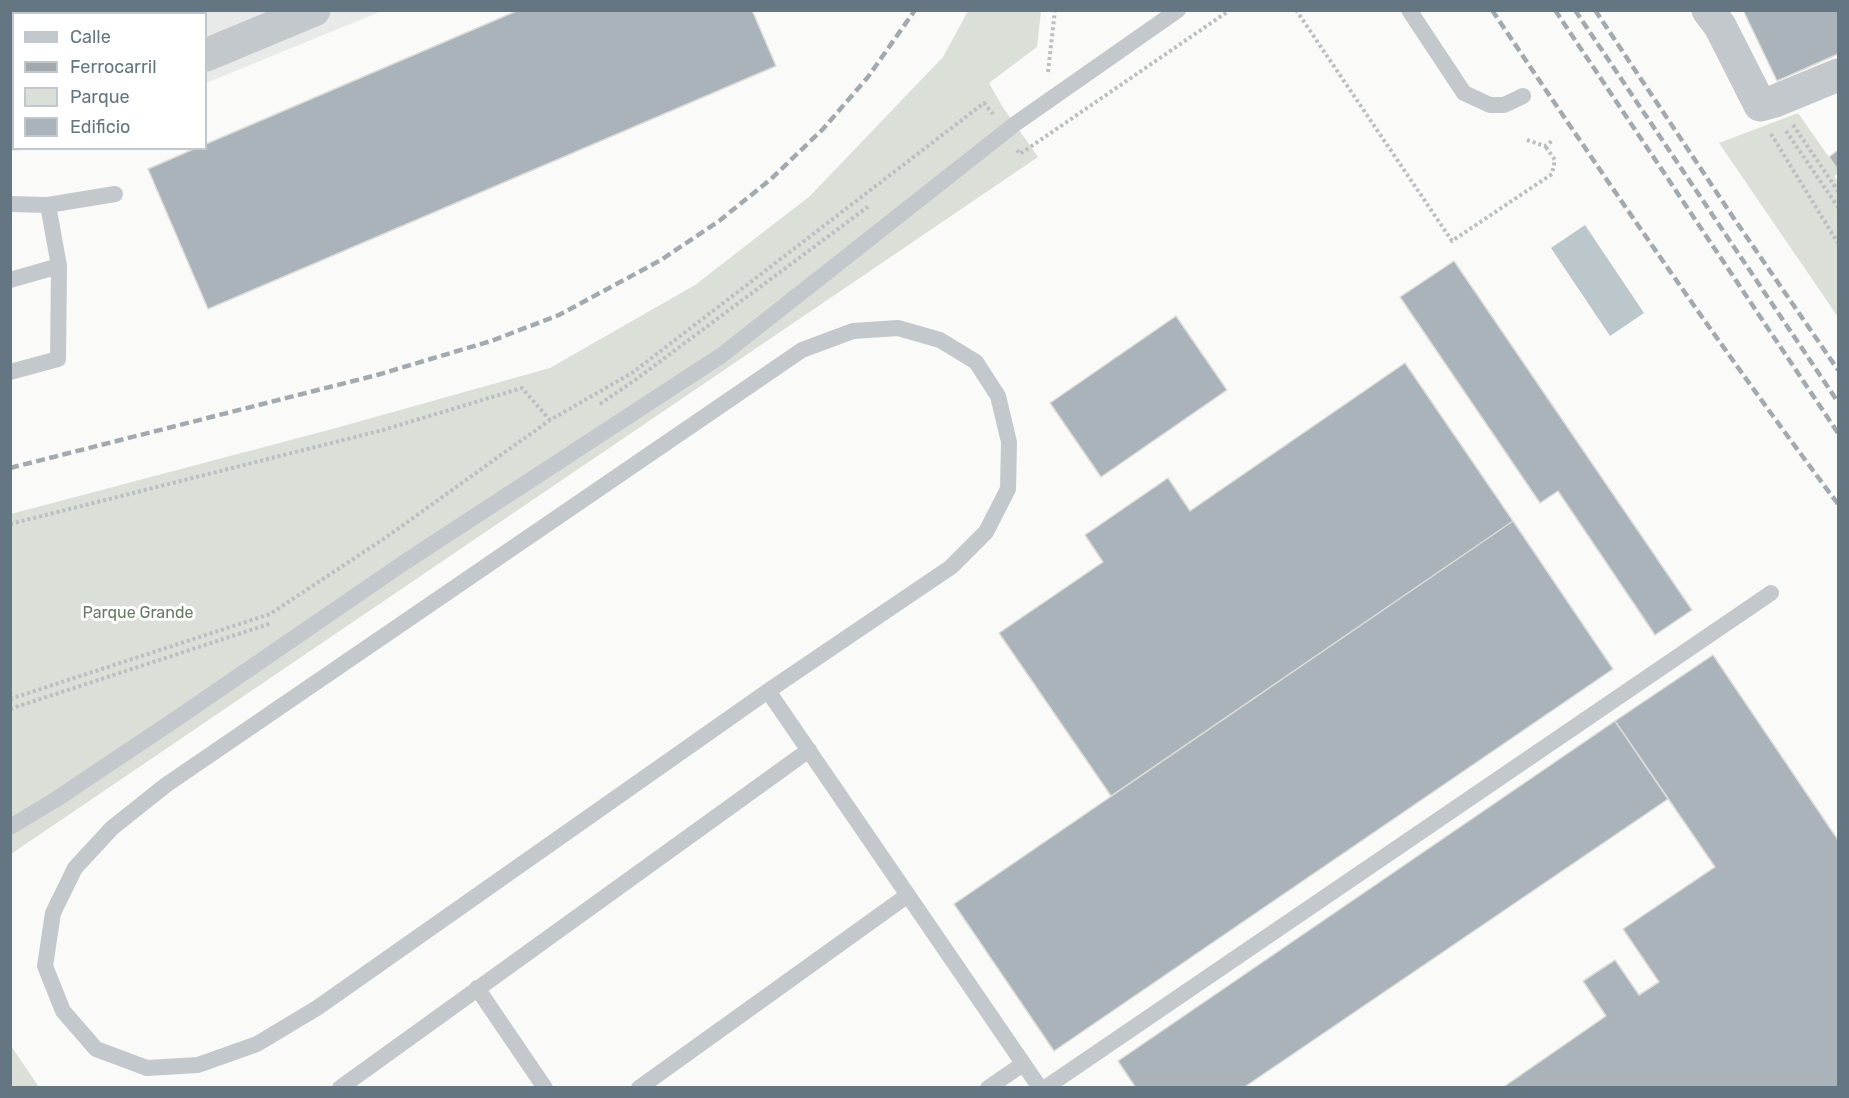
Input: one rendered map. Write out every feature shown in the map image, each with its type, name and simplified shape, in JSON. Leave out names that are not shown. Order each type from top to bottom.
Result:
[{"type":"street","points":[[207,55],[314,10]]},
{"type":"street","points":[[1708,10],[1767,103],[1839,75]]},
{"type":"lane","points":[[10,827],[163,728],[405,562],[722,355],[1005,132],[1094,67],[1178,10]]},
{"type":"lane","points":[[1409,10],[1464,93],[1490,105],[1504,105],[1522,96]]},
{"type":"lane","points":[[10,204],[48,205],[116,194]]},
{"type":"lane","points":[[10,372],[58,359],[59,266],[48,205]]},
{"type":"lane","points":[[10,280],[59,266]]},
{"type":"lane","points":[[898,328],[940,340],[976,362],[998,396],[1009,442],[1008,489],[986,532],[951,567],[768,691],[317,1008],[257,1044],[198,1065],[147,1068],[96,1049],[63,1011],[45,966],[53,913],[75,868],[112,828],[166,785],[802,350],[853,331],[898,328]]},
{"type":"lane","points":[[1045,1088],[1771,593]]},
{"type":"lane","points":[[768,691],[1040,1088]]},
{"type":"lane","points":[[340,1088],[809,750]]},
{"type":"lane","points":[[639,1088],[908,895]]},
{"type":"lane","points":[[477,988],[544,1088]]},
{"type":"lane","points":[[988,1088],[1023,1064]]},
{"type":"path","points":[[1048,74],[1055,10]]},
{"type":"path","points":[[10,699],[270,614],[385,538],[550,420],[632,374],[984,103],[1020,154],[1230,10]]},
{"type":"path","points":[[1296,10],[1452,242],[1552,174],[1554,160],[1545,146],[1527,140]]},
{"type":"path","points":[[1767,103],[1839,191]]},
{"type":"path","points":[[1767,103],[1839,207]]},
{"type":"path","points":[[1767,103],[1765,126],[1839,243]]},
{"type":"path","points":[[993,114],[998,110]]},
{"type":"path","points":[[1545,146],[1552,141]]},
{"type":"path","points":[[596,406],[635,380],[870,205]]},
{"type":"path","points":[[10,524],[383,430],[522,388],[550,420]]},
{"type":"path","points":[[10,709],[272,623]]},
{"type":"shaded area","points":[[11,11],[382,11],[207,83],[207,12],[12,12],[12,150],[26,150],[11,151]]},
{"type":"shaded area","points":[[1585,225],[1644,313],[1610,336],[1551,248]]},
{"type":"green space","name":"Parque Grande","points":[[968,11],[1041,11],[1037,47],[989,83],[1002,106],[1038,157],[11,854],[11,514],[336,428],[550,368],[695,285],[810,196],[943,57]]},
{"type":"green space","points":[[1798,113],[1838,170],[1834,176],[1838,182],[1838,317],[1719,143]]},
{"type":"green space","points":[[11,1046],[39,1087],[11,1087]]},
{"type":"building","points":[[519,10],[752,10],[776,66],[208,309],[148,169],[191,150],[207,150],[207,144]]},
{"type":"building","points":[[1743,10],[1838,10],[1838,54],[1777,81]]},
{"type":"building","points":[[1838,150],[1838,170],[1829,157]]},
{"type":"building","points":[[1454,261],[1692,610],[1655,635],[1558,491],[1540,503],[1400,297]]},
{"type":"building","points":[[1176,316],[1227,390],[1101,477],[1050,403]]},
{"type":"building","points":[[1405,363],[1513,521],[1111,796],[999,633],[1103,562],[1085,535],[1168,478],[1190,511]]},
{"type":"building","points":[[1513,521],[1613,669],[1054,1051],[954,904]]},
{"type":"building","points":[[1713,655],[1838,840],[1838,1088],[1502,1088],[1606,1016],[1583,981],[1615,960],[1639,995],[1659,982],[1623,929],[1715,867],[1615,721]]},
{"type":"building","points":[[1615,721],[1668,799],[1243,1088],[1136,1088],[1118,1061]]},
{"type":"railway","points":[[10,468],[377,375],[491,341],[559,315],[661,260],[719,221],[771,179],[823,129],[868,77],[915,10]]},
{"type":"railway","points":[[1492,10],[1662,259],[1838,504]]},
{"type":"railway","points":[[1555,10],[1838,433]]},
{"type":"railway","points":[[1575,10],[1838,402]]},
{"type":"railway","points":[[1595,10],[1838,370]]}]
